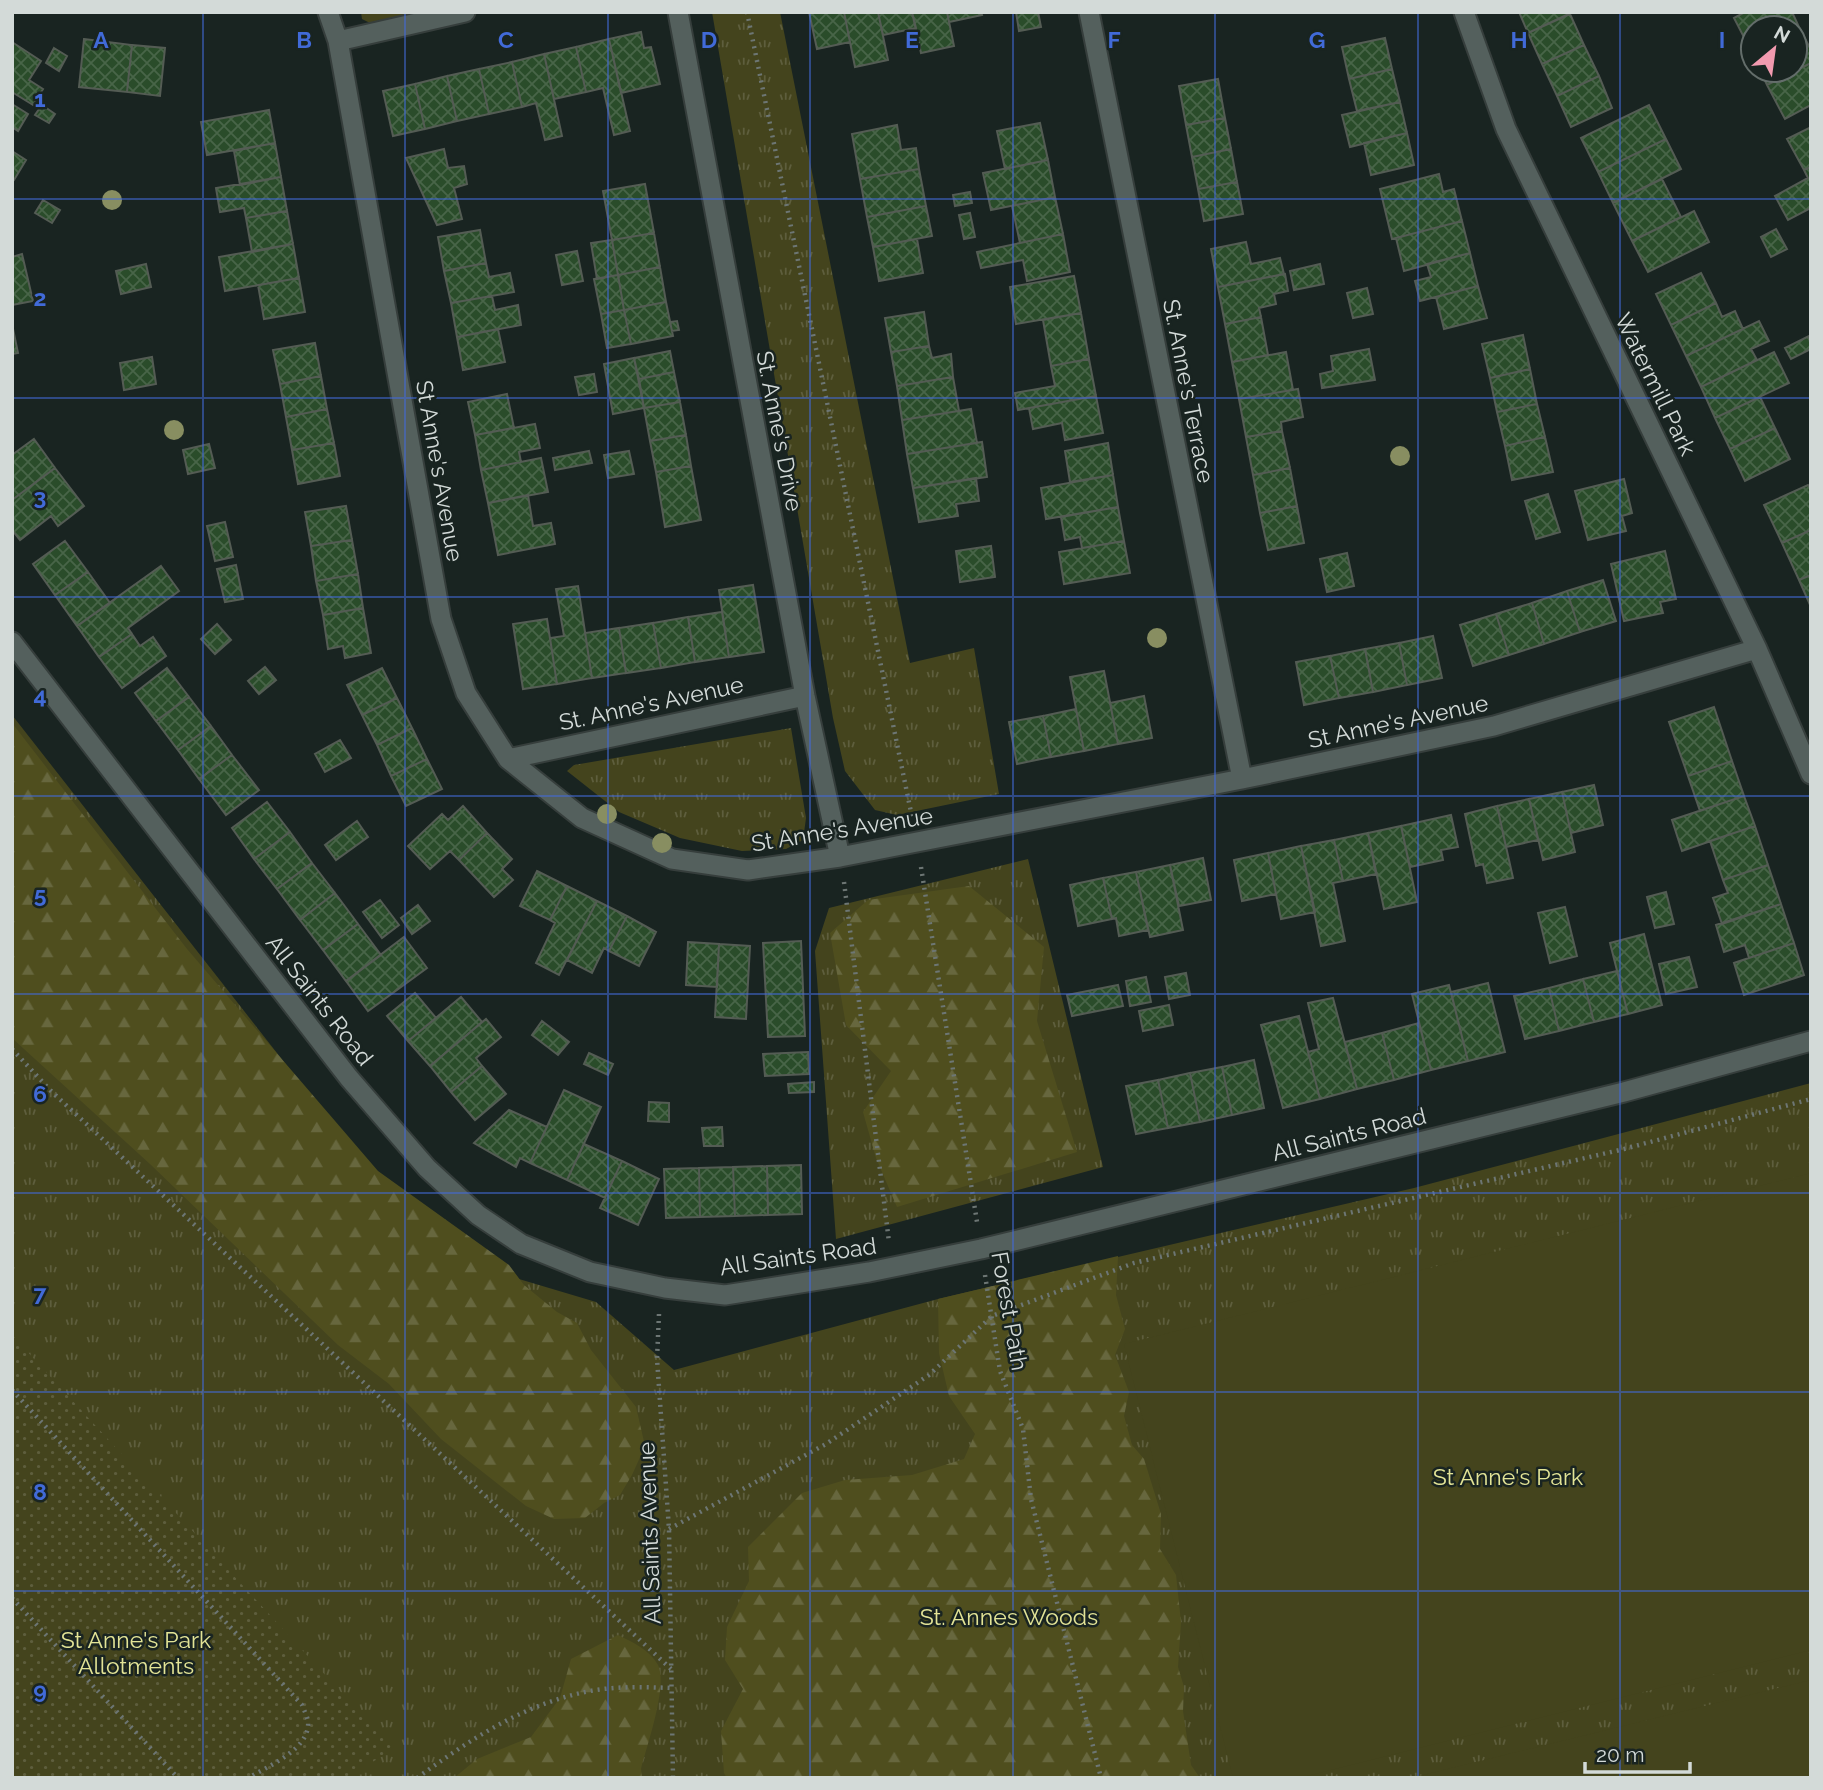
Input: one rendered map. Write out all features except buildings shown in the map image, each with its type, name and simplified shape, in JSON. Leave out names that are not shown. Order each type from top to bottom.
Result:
[{"type":"street","name":"St Anne's Avenue","points":[[328,12],[338,41],[441,619],[466,693],[508,759],[582,818],[672,859],[748,870],[841,857],[1242,779],[1494,726],[1757,649]]},
{"type":"street","points":[[338,41],[465,12]]},
{"type":"street","name":"St. Anne's Drive","points":[[678,12],[805,696],[841,857]]},
{"type":"street","name":"St. Anne's Terrace","points":[[1088,12],[1242,779]]},
{"type":"street","name":"Watermill Park","points":[[1464,12],[1506,129],[1757,649],[1811,774]]},
{"type":"street","name":"All Saints Road","points":[[12,642],[349,1078],[427,1168],[478,1215],[522,1244],[590,1272],[664,1288],[725,1296],[892,1267],[981,1249],[1624,1092],[1811,1041]]},
{"type":"street","name":"St. Anne's Avenue","points":[[508,759],[805,696]]},
{"type":"path","name":"Forest Path","points":[[747,12],[917,842],[1000,1371],[1023,1429],[1031,1499],[1101,1778]]},
{"type":"path","points":[[841,857],[892,1267]]},
{"type":"path","points":[[12,1049],[51,1091],[671,1669]]},
{"type":"path","points":[[669,1529],[838,1436],[929,1375],[992,1316],[1134,1263],[1624,1149],[1811,1099]]},
{"type":"path","name":"All Saints Avenue","points":[[664,1288],[657,1324],[657,1359],[669,1529],[673,1778]]},
{"type":"path","points":[[12,1391],[302,1705],[308,1722],[304,1739],[291,1752],[248,1778]]},
{"type":"path","points":[[12,1598],[178,1778]]},
{"type":"path","points":[[417,1778],[465,1743],[523,1711],[590,1691],[630,1687],[671,1688]]},
{"type":"green space","points":[[361,12],[421,12],[372,24],[362,19]]},
{"type":"green space","points":[[712,12],[780,12],[910,663],[974,648],[999,794],[897,815],[875,810],[845,771],[833,718]]},
{"type":"green space","name":"St Anne's Park","points":[[12,715],[375,1178],[492,1271],[596,1302],[674,1370],[938,1299],[1414,1188],[1811,1083],[1811,1778],[12,1778]]},
{"type":"green space","points":[[12,723],[187,949],[378,1171],[509,1265],[524,1285],[557,1312],[577,1323],[591,1350],[636,1407],[645,1446],[620,1495],[604,1503],[585,1518],[554,1519],[526,1506],[441,1439],[389,1384],[338,1345],[150,1164],[12,1038]]},
{"type":"green space","points":[[791,728],[806,818],[803,840],[786,849],[742,851],[680,838],[619,812],[567,771],[574,765]]},
{"type":"green space","points":[[1028,859],[1103,1167],[836,1239],[815,951],[829,908]]},
{"type":"green space","points":[[969,886],[1044,947],[1037,1021],[1077,1152],[897,1207],[876,1158],[863,1112],[891,1071],[846,1025],[830,933],[868,900]]},
{"type":"green space","points":[[1811,1173],[1811,1650],[1299,1778],[1233,1778],[1124,1344]]},
{"type":"green space","name":"St. Annes Woods","points":[[1118,1256],[1116,1295],[1125,1329],[1115,1355],[1129,1392],[1124,1416],[1132,1445],[1144,1459],[1161,1514],[1160,1549],[1176,1575],[1181,1622],[1178,1667],[1184,1687],[1183,1711],[1191,1765],[1200,1778],[727,1778],[724,1773],[721,1731],[743,1689],[725,1660],[727,1627],[749,1581],[748,1547],[802,1493],[845,1480],[912,1475],[964,1459],[975,1434],[949,1396],[939,1353],[938,1299]]},
{"type":"green space","name":"St Anne's Park Allotments","points":[[12,1335],[394,1749],[346,1778],[12,1778]]},
{"type":"green space","points":[[618,1635],[650,1655],[658,1665],[660,1675],[659,1701],[641,1769],[642,1778],[454,1778],[477,1759],[531,1737],[560,1698],[571,1659]]},
{"type":"green space","points":[[1811,1680],[1811,1778],[1411,1778]]}]
